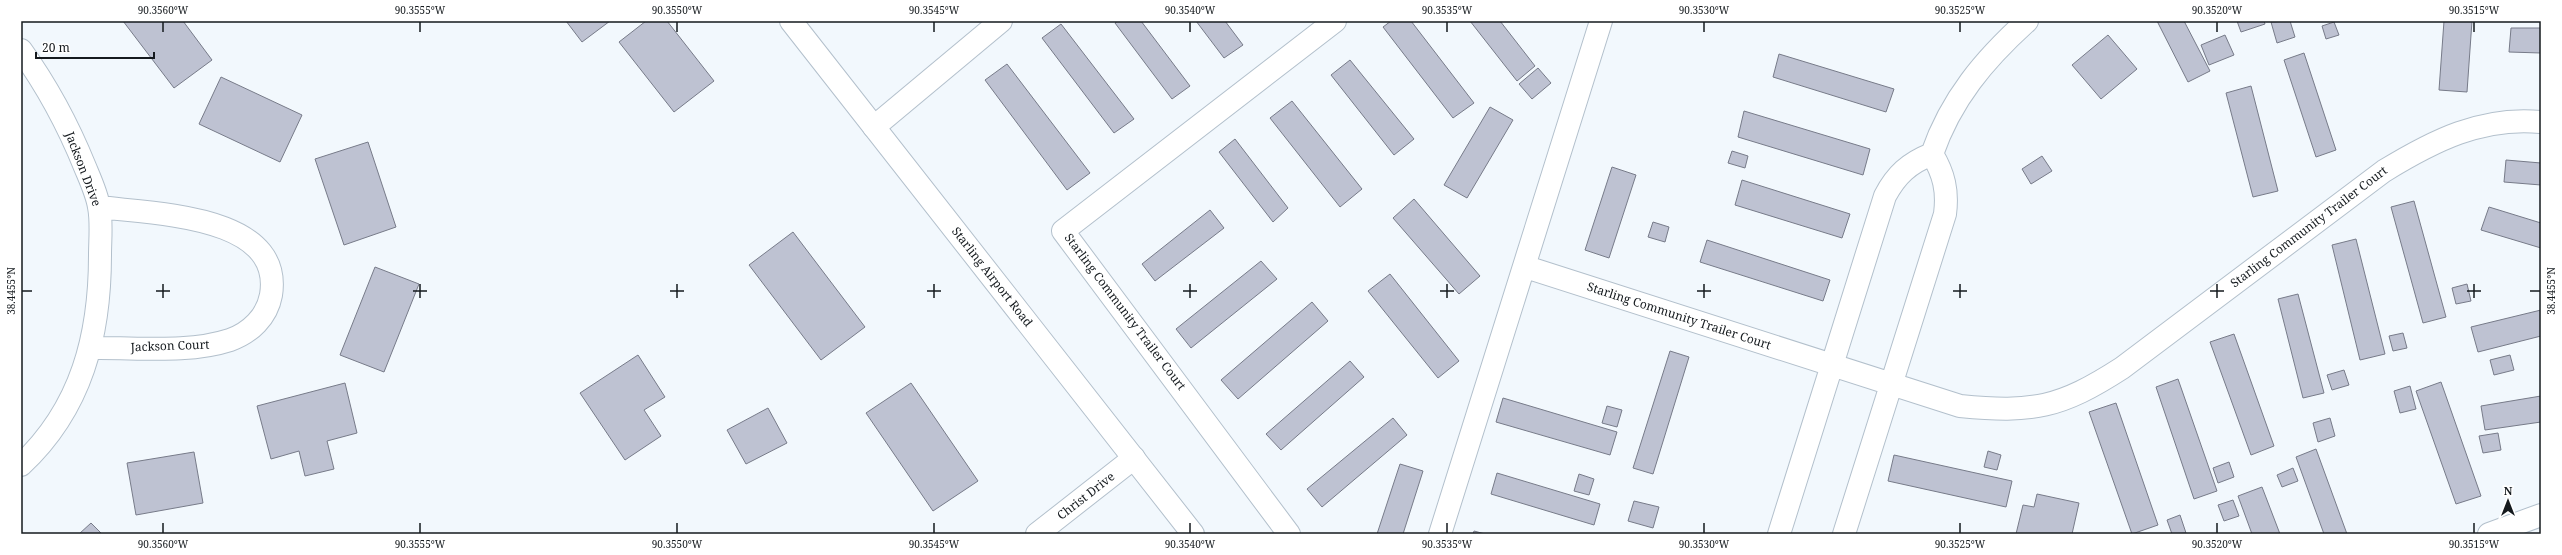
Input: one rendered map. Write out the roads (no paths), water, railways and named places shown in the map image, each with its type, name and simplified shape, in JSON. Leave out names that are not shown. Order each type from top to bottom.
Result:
[{"type":"street","name":"Starling Airport Road","points":[[791,21],[1193,534]]},
{"type":"street","points":[[874,127],[999,21]]},
{"type":"street","name":"Starling Community Trailer Court","points":[[1289,534],[1063,231],[1335,21]]},
{"type":"street","points":[[1440,534],[1526,267],[1602,21]]},
{"type":"street","points":[[1779,534],[1885,196],[1901,171],[1916,161],[1932,154],[1948,113],[1960,94],[1997,48],[2026,21]]},
{"type":"street","name":"Jackson Drive","points":[[21,50],[52,98],[71,135],[99,206],[100,274],[92,348],[68,403],[52,428],[21,464]]},
{"type":"street","name":"Starling Community Trailer Court","points":[[1526,267],[1960,406],[2005,410],[2031,408],[2086,391],[2122,368],[2384,171],[2420,149],[2448,135],[2477,126],[2508,122],[2541,122]]},
{"type":"street","points":[[1844,534],[1944,214],[1947,198],[1945,182],[1932,154]]},
{"type":"street","name":"Jackson Court","points":[[92,348],[174,348],[214,344],[232,339],[248,331],[266,312],[272,288],[267,260],[257,246],[244,236],[178,216],[99,206]]},
{"type":"street","name":"Christ Drive","points":[[1037,534],[1134,458]]},
{"type":"street","points":[[2489,534],[2541,515]]}]
